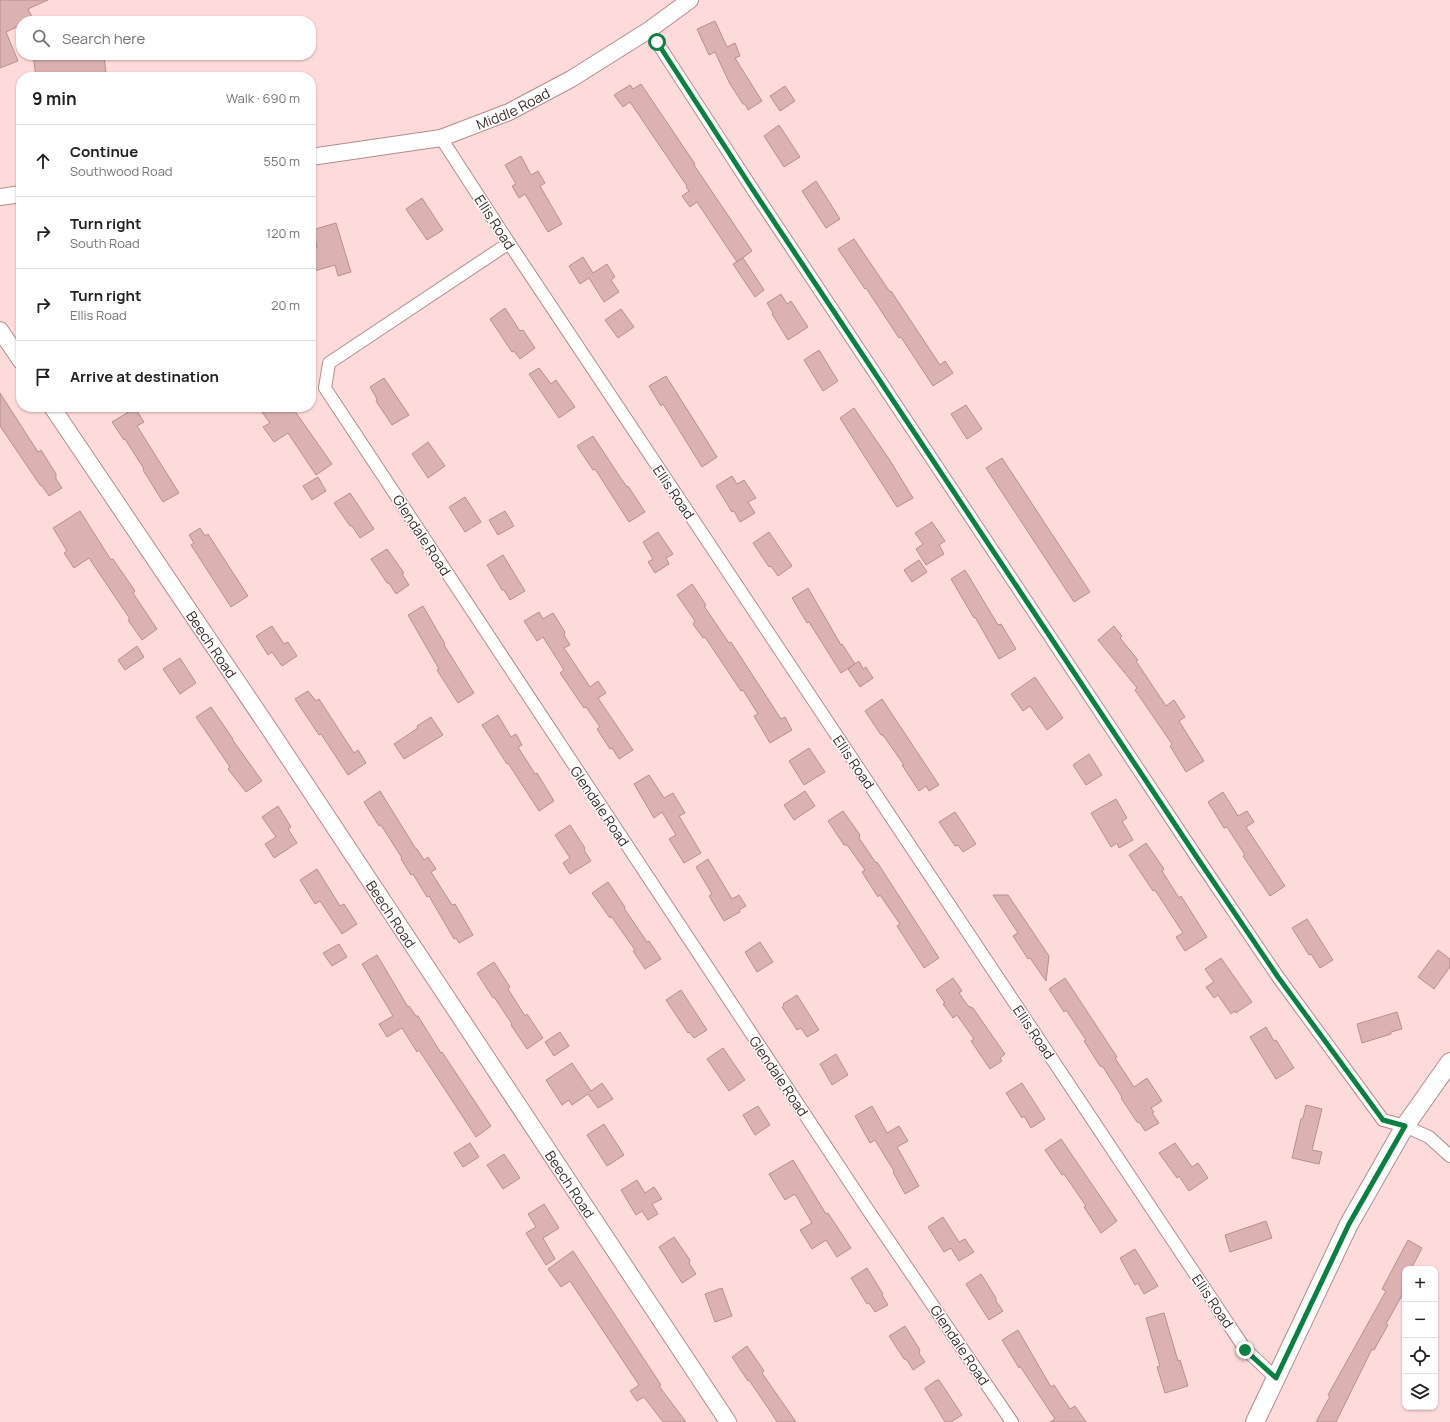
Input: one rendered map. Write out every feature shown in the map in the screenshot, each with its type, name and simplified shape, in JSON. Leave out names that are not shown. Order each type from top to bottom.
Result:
[{"type":"main road","points":[[1255,1422],[1349,1224],[1405,1126],[1450,1062]]},
{"type":"street","name":"Middle Road","points":[[316,156],[441,138],[516,108],[571,79],[649,30],[690,0]]},
{"type":"street","points":[[649,30],[753,190],[1069,666],[1274,970],[1383,1120],[1405,1126],[1429,1137],[1450,1156]]},
{"type":"street","name":"Ellis Road","points":[[441,138],[508,243],[1245,1350],[1276,1378]]},
{"type":"street","points":[[0,197],[16,195]]},
{"type":"street","name":"Glendale Road","points":[[508,243],[329,363],[325,388],[855,1190],[1012,1422]]},
{"type":"street","points":[[0,330],[16,354]]},
{"type":"street","name":"Beech Road","points":[[55,412],[276,739],[728,1422]]},
{"type":"building","points":[[0,0],[48,0],[28,9],[32,16],[16,16],[16,27],[6,32],[16,56],[16,60],[18,61],[0,68]]},
{"type":"building","points":[[715,21],[727,47],[735,43],[740,56],[735,58],[762,101],[748,110],[730,84],[715,52],[709,55],[697,29]]},
{"type":"building","points":[[34,60],[104,60],[106,72],[35,72]]},
{"type":"building","points":[[641,84],[752,251],[737,262],[697,202],[690,207],[682,196],[689,191],[686,187],[687,186],[630,102],[623,107],[614,95],[630,85],[633,89]]},
{"type":"building","points":[[785,86],[795,101],[780,111],[770,96]]},
{"type":"building","points":[[779,125],[800,157],[784,167],[764,136]]},
{"type":"building","points":[[521,156],[531,175],[538,171],[545,183],[540,186],[562,224],[548,232],[525,194],[519,198],[512,186],[516,184],[505,165]]},
{"type":"building","points":[[816,181],[840,219],[826,228],[802,191]]},
{"type":"building","points":[[422,198],[443,230],[427,240],[406,209]]},
{"type":"building","points":[[336,223],[351,272],[338,276],[335,265],[316,271],[316,229]]},
{"type":"building","points":[[854,239],[890,292],[891,291],[940,365],[945,361],[953,373],[933,386],[901,337],[899,338],[838,249]]},
{"type":"building","points":[[583,257],[593,273],[607,264],[615,277],[611,280],[619,292],[604,302],[589,278],[580,284],[569,266]]},
{"type":"building","points":[[743,258],[764,290],[755,297],[733,264]]},
{"type":"building","points":[[781,294],[787,304],[791,301],[808,327],[788,340],[767,303]]},
{"type":"building","points":[[505,308],[520,331],[523,330],[535,348],[520,359],[514,351],[512,352],[490,319]]},
{"type":"building","points":[[621,309],[634,327],[618,338],[605,320]]},
{"type":"building","points":[[819,350],[838,381],[823,391],[804,360]]},
{"type":"building","points":[[539,368],[551,384],[556,380],[575,407],[559,418],[529,374]]},
{"type":"building","points":[[666,376],[717,457],[702,467],[663,404],[661,406],[649,386]]},
{"type":"building","points":[[384,378],[409,415],[392,425],[376,401],[377,399],[370,387]]},
{"type":"building","points":[[0,393],[38,452],[41,450],[56,474],[56,479],[62,488],[49,496],[0,426]]},
{"type":"building","points":[[966,405],[982,429],[967,439],[951,414]]},
{"type":"building","points":[[854,408],[889,459],[913,498],[897,507],[840,418]]},
{"type":"building","points":[[128,412],[138,412],[144,422],[137,426],[179,493],[163,502],[125,439],[124,440],[112,422]]},
{"type":"building","points":[[262,412],[296,412],[332,464],[316,475],[288,433],[274,442],[263,427],[270,423]]},
{"type":"building","points":[[593,436],[645,512],[629,522],[595,469],[593,470],[577,446]]},
{"type":"building","points":[[428,442],[445,466],[428,478],[412,454]]},
{"type":"building","points":[[1002,458],[1090,592],[1074,602],[986,468]]},
{"type":"building","points":[[732,476],[737,484],[744,480],[756,498],[748,502],[755,513],[740,522],[716,486]]},
{"type":"building","points":[[318,477],[326,491],[312,500],[303,486]]},
{"type":"building","points":[[350,493],[374,529],[360,538],[334,503]]},
{"type":"building","points":[[465,497],[481,522],[465,532],[449,507]]},
{"type":"building","points":[[80,511],[111,560],[113,559],[135,591],[133,593],[157,629],[142,640],[128,620],[130,619],[89,558],[74,568],[64,553],[67,551],[53,528]]},
{"type":"building","points":[[505,511],[514,526],[498,535],[489,520]]},
{"type":"building","points":[[932,522],[945,541],[939,545],[944,554],[926,565],[916,549],[923,544],[915,533]]},
{"type":"building","points":[[200,528],[205,536],[208,534],[248,596],[231,607],[191,545],[194,543],[189,535]]},
{"type":"building","points":[[658,532],[673,554],[666,558],[669,564],[655,573],[648,562],[653,559],[643,542]]},
{"type":"building","points":[[769,532],[792,566],[778,576],[771,566],[769,567],[753,543]]},
{"type":"building","points":[[387,549],[404,573],[402,574],[409,585],[396,594],[371,559]]},
{"type":"building","points":[[503,555],[525,591],[510,600],[487,565]]},
{"type":"building","points":[[919,560],[927,572],[912,582],[904,570]]},
{"type":"building","points":[[965,570],[998,625],[1001,624],[1016,649],[999,659],[951,579]]},
{"type":"building","points":[[692,584],[706,605],[704,606],[729,643],[731,642],[781,719],[785,717],[792,730],[770,743],[754,716],[758,714],[743,690],[741,691],[705,637],[703,638],[693,624],[695,621],[677,595]]},
{"type":"building","points":[[808,588],[841,645],[842,644],[855,664],[841,673],[792,598]]},
{"type":"building","points":[[423,606],[445,644],[444,645],[474,693],[458,703],[437,670],[439,669],[408,615]]},
{"type":"building","points":[[539,612],[543,619],[553,613],[565,632],[564,635],[570,645],[564,648],[590,687],[598,681],[606,693],[598,698],[633,750],[619,759],[612,748],[610,749],[597,729],[600,727],[586,707],[584,708],[560,673],[564,670],[543,637],[537,641],[524,621]]},
{"type":"building","points":[[272,626],[284,644],[288,642],[297,656],[282,666],[272,652],[268,655],[256,636]]},
{"type":"building","points":[[1114,626],[1122,636],[1120,638],[1138,660],[1136,661],[1166,706],[1174,700],[1185,717],[1179,721],[1204,761],[1186,772],[1170,746],[1172,744],[1135,690],[1137,688],[1098,640]]},
{"type":"building","points":[[137,646],[144,657],[125,670],[118,660]]},
{"type":"building","points":[[180,658],[196,683],[180,694],[163,669]]},
{"type":"building","points":[[859,661],[863,669],[866,667],[873,678],[860,687],[848,669]]},
{"type":"building","points":[[1035,677],[1063,718],[1047,730],[1030,706],[1023,711],[1011,694]]},
{"type":"building","points":[[308,691],[316,701],[319,699],[354,753],[358,750],[366,763],[348,775],[321,734],[319,735],[295,699]]},
{"type":"building","points":[[882,699],[939,785],[929,791],[926,786],[919,791],[902,765],[904,765],[865,711]]},
{"type":"building","points":[[211,707],[262,781],[246,792],[228,769],[230,767],[196,717]]},
{"type":"building","points":[[498,715],[511,737],[516,734],[522,745],[518,747],[535,774],[537,773],[554,801],[539,811],[482,725]]},
{"type":"building","points":[[431,717],[443,735],[404,759],[394,744],[418,728],[417,726]]},
{"type":"building","points":[[809,748],[825,772],[804,785],[789,761]]},
{"type":"building","points":[[1089,754],[1102,775],[1086,785],[1073,765]]},
{"type":"building","points":[[649,775],[664,798],[673,793],[685,813],[679,816],[701,853],[684,863],[669,839],[676,835],[662,812],[654,818],[634,784]]},
{"type":"building","points":[[380,791],[416,849],[424,860],[428,857],[436,869],[431,872],[452,905],[455,904],[473,935],[459,943],[456,938],[454,939],[429,896],[427,897],[413,874],[411,875],[381,825],[379,826],[364,802]]},
{"type":"building","points":[[805,791],[815,806],[794,820],[784,805]]},
{"type":"building","points":[[1223,792],[1238,816],[1247,811],[1254,822],[1246,827],[1285,886],[1270,896],[1243,856],[1245,855],[1227,827],[1224,828],[1208,802]]},
{"type":"building","points":[[1116,799],[1127,818],[1122,821],[1133,840],[1119,848],[1117,843],[1111,847],[1091,813]]},
{"type":"building","points":[[278,806],[291,827],[288,829],[297,843],[274,858],[265,844],[276,837],[262,817]]},
{"type":"building","points":[[843,811],[860,835],[859,838],[876,863],[877,862],[939,958],[924,968],[897,926],[900,924],[880,895],[878,897],[862,872],[865,870],[847,845],[844,845],[828,821]]},
{"type":"building","points":[[955,812],[976,844],[963,852],[958,845],[955,846],[939,822]]},
{"type":"building","points":[[570,825],[585,848],[584,850],[591,861],[570,874],[563,863],[570,858],[555,835]]},
{"type":"building","points":[[1146,843],[1164,869],[1162,871],[1179,898],[1181,896],[1207,937],[1185,951],[1176,937],[1183,933],[1155,890],[1153,891],[1129,855]]},
{"type":"building","points":[[708,859],[732,899],[739,895],[746,906],[739,910],[740,912],[724,921],[709,896],[712,894],[696,867]]},
{"type":"building","points":[[317,869],[340,906],[344,904],[357,924],[342,934],[320,901],[315,904],[300,880]]},
{"type":"building","points":[[608,882],[647,942],[649,941],[661,959],[645,969],[633,951],[635,950],[611,916],[610,918],[592,893]]},
{"type":"building","points":[[993,895],[1008,895],[1049,956],[1046,981],[1030,958],[1028,959],[1013,936],[1018,933]]},
{"type":"building","points":[[1307,919],[1333,960],[1320,968],[1311,954],[1309,955],[1292,928]]},
{"type":"building","points":[[760,942],[773,962],[757,972],[745,952]]},
{"type":"building","points":[[339,944],[347,957],[332,966],[323,953]]},
{"type":"building","points":[[1438,950],[1450,959],[1450,967],[1434,989],[1418,977]]},
{"type":"building","points":[[377,955],[408,1007],[409,1006],[416,1016],[418,1016],[441,1053],[442,1052],[491,1126],[476,1137],[419,1050],[417,1052],[402,1028],[387,1037],[379,1024],[393,1016],[362,964]]},
{"type":"building","points":[[1221,958],[1252,1002],[1236,1013],[1235,1011],[1231,1014],[1218,995],[1214,998],[1206,987],[1214,982],[1205,969]]},
{"type":"building","points":[[494,962],[510,987],[508,989],[525,1016],[527,1014],[543,1038],[527,1049],[511,1025],[512,1024],[477,973]]},
{"type":"building","points":[[953,978],[962,991],[959,993],[968,1006],[973,1008],[1005,1054],[1000,1058],[1002,1061],[990,1069],[971,1041],[974,1039],[957,1015],[953,1018],[943,1004],[945,1003],[936,990]]},
{"type":"building","points":[[1065,978],[1117,1057],[1115,1058],[1134,1087],[1147,1078],[1162,1101],[1151,1108],[1154,1112],[1152,1113],[1159,1123],[1145,1131],[1140,1123],[1137,1122],[1103,1067],[1100,1066],[1084,1041],[1086,1040],[1066,1010],[1064,1012],[1049,989]]},
{"type":"building","points":[[681,990],[707,1030],[694,1038],[689,1032],[688,1033],[666,1000]]},
{"type":"building","points":[[797,995],[819,1030],[807,1037],[801,1028],[797,1030],[782,1007],[784,1005],[783,1004]]},
{"type":"building","points":[[1397,1012],[1402,1029],[1362,1043],[1357,1024]]},
{"type":"building","points":[[1266,1027],[1274,1041],[1276,1040],[1294,1068],[1276,1079],[1250,1037]]},
{"type":"building","points":[[560,1032],[569,1046],[554,1056],[545,1042]]},
{"type":"building","points":[[723,1048],[745,1080],[729,1091],[707,1059]]},
{"type":"building","points":[[836,1054],[848,1075],[832,1085],[820,1064]]},
{"type":"building","points":[[572,1063],[591,1091],[602,1083],[613,1099],[598,1108],[588,1094],[572,1105],[569,1100],[562,1105],[546,1080]]},
{"type":"building","points":[[1022,1083],[1045,1119],[1031,1128],[1024,1116],[1022,1118],[1006,1093]]},
{"type":"building","points":[[1306,1105],[1322,1109],[1312,1150],[1322,1152],[1319,1164],[1292,1158],[1301,1119],[1303,1118]]},
{"type":"building","points":[[758,1106],[770,1125],[755,1135],[743,1115]]},
{"type":"building","points":[[872,1106],[887,1133],[899,1126],[908,1141],[897,1147],[919,1186],[905,1194],[893,1172],[894,1171],[875,1140],[870,1143],[855,1116]]},
{"type":"building","points":[[604,1124],[624,1155],[607,1166],[587,1135]]},
{"type":"building","points":[[1061,1139],[1117,1221],[1101,1233],[1084,1207],[1086,1206],[1045,1150]]},
{"type":"building","points":[[470,1143],[479,1157],[463,1167],[454,1153]]},
{"type":"building","points":[[1175,1143],[1192,1167],[1198,1163],[1208,1178],[1189,1191],[1179,1176],[1177,1178],[1159,1153]]},
{"type":"building","points":[[504,1154],[520,1178],[503,1189],[487,1165]]},
{"type":"building","points":[[793,1160],[826,1214],[828,1213],[851,1248],[837,1257],[826,1240],[812,1249],[800,1230],[812,1223],[795,1194],[785,1200],[769,1174]]},
{"type":"building","points":[[637,1180],[645,1193],[654,1187],[662,1199],[652,1204],[658,1214],[648,1220],[642,1211],[636,1215],[621,1190]]},
{"type":"building","points":[[544,1204],[559,1228],[543,1238],[555,1259],[546,1265],[526,1233],[536,1227],[528,1214]]},
{"type":"building","points":[[943,1217],[959,1242],[965,1239],[974,1252],[959,1261],[951,1248],[944,1252],[928,1227]]},
{"type":"building","points":[[1266,1221],[1272,1238],[1230,1252],[1225,1235]]},
{"type":"building","points":[[674,1237],[690,1260],[689,1263],[696,1274],[682,1283],[659,1247]]},
{"type":"building","points":[[1408,1240],[1422,1248],[1413,1266],[1402,1266],[1402,1295],[1386,1324],[1388,1325],[1374,1350],[1372,1349],[1336,1422],[1316,1422],[1330,1396],[1328,1395],[1386,1291],[1382,1289]]},
{"type":"building","points":[[1135,1249],[1158,1286],[1144,1294],[1138,1283],[1135,1285],[1120,1258]]},
{"type":"building","points":[[573,1251],[661,1385],[659,1386],[686,1422],[663,1422],[644,1397],[637,1401],[630,1391],[639,1385],[570,1281],[561,1287],[548,1269]]},
{"type":"building","points":[[867,1268],[888,1305],[875,1312],[869,1303],[867,1304],[851,1278]]},
{"type":"building","points":[[981,1274],[1003,1311],[989,1320],[966,1284]]},
{"type":"building","points":[[722,1288],[732,1316],[715,1322],[705,1294]]},
{"type":"building","points":[[1164,1313],[1178,1361],[1180,1360],[1188,1386],[1165,1393],[1157,1367],[1160,1366],[1146,1318]]},
{"type":"building","points":[[905,1326],[920,1350],[919,1353],[925,1362],[913,1370],[889,1336]]},
{"type":"building","points":[[1018,1330],[1051,1387],[1054,1385],[1070,1409],[1075,1406],[1086,1422],[1050,1422],[1055,1419],[1020,1366],[1019,1368],[1002,1340]]},
{"type":"building","points":[[747,1346],[764,1371],[762,1373],[796,1422],[777,1422],[732,1357]]},
{"type":"building","points":[[939,1380],[962,1415],[951,1422],[945,1422],[925,1389]]},
{"type":"route","points":[[657,42],[753,190],[1069,666],[1278,977],[1383,1120],[1405,1126],[1349,1224],[1276,1378],[1245,1350]]}]
